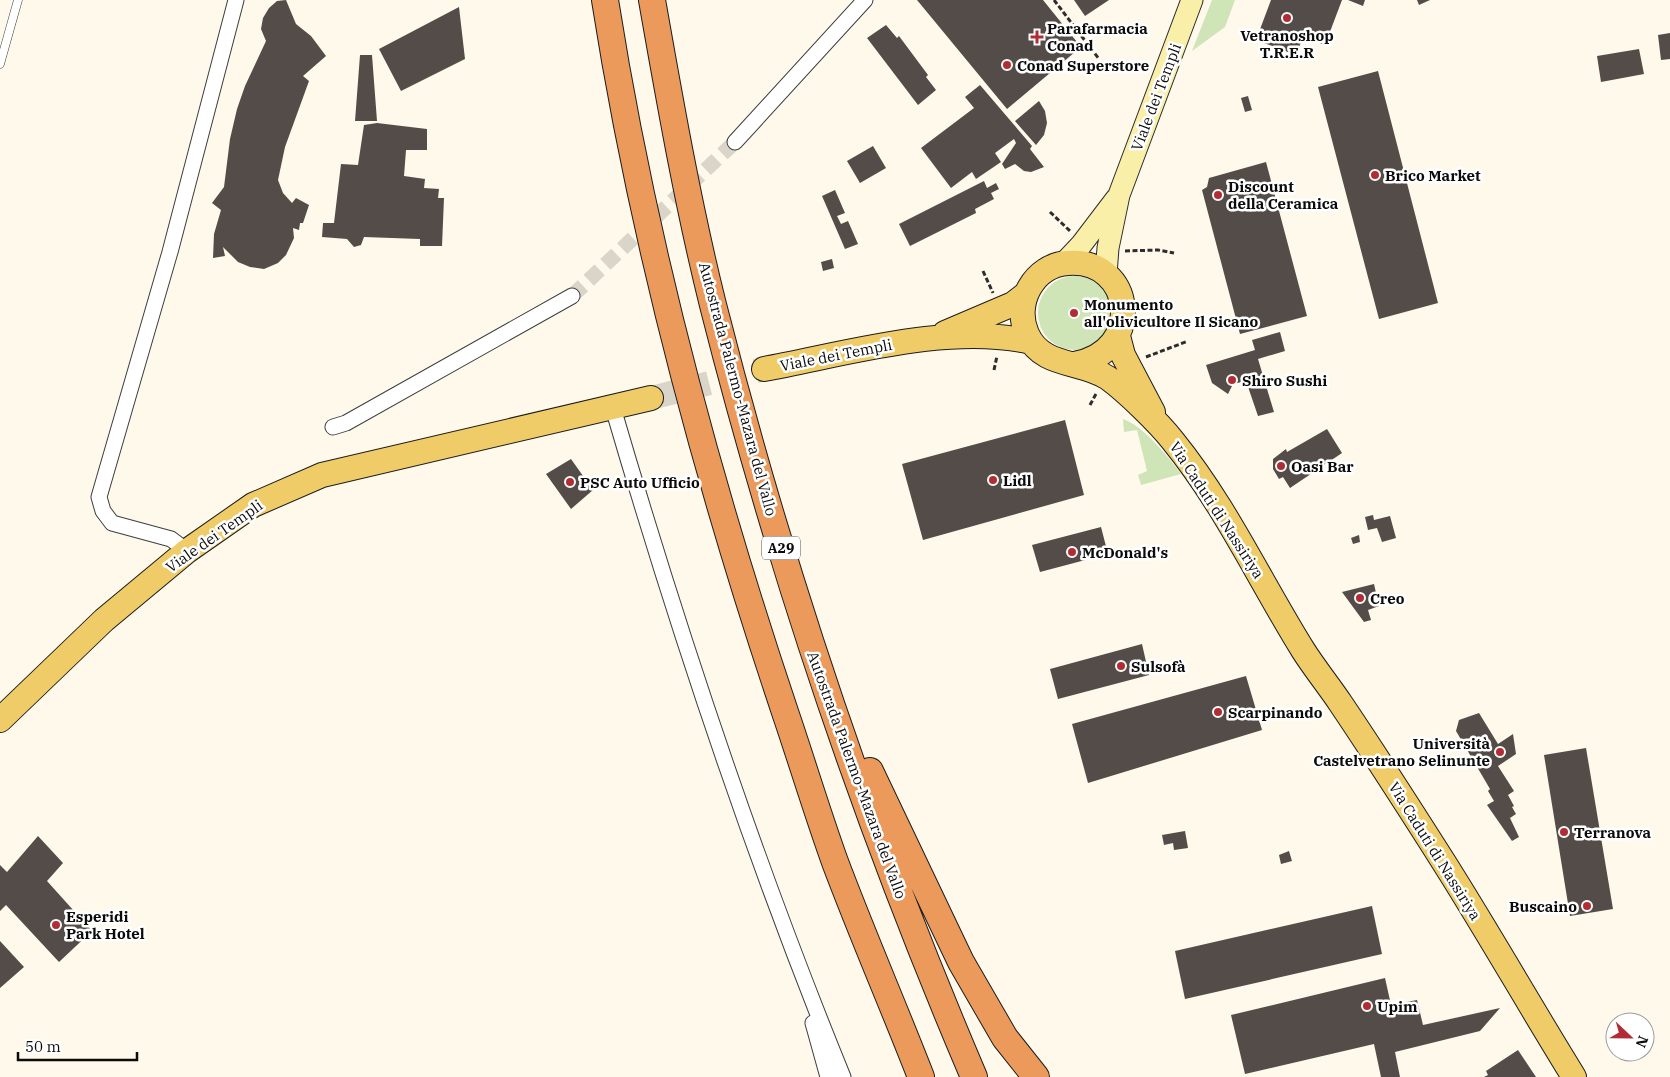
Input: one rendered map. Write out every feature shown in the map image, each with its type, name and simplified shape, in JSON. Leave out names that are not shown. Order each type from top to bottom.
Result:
[{"type":"highway","points":[[604,0],[634,158],[676,349],[712,482],[757,630],[835,861],[921,1077]]},
{"type":"highway","name":"Autostrada Palermo-Mazara del Vallo","points":[[652,0],[671,111],[713,304],[769,510],[839,731],[925,963],[974,1077]]},
{"type":"highway","points":[[769,510],[788,546],[850,728],[961,962],[1005,1038],[1036,1077]]},
{"type":"main road","name":"Viale dei Templi","points":[[1119,195],[1192,0]]},
{"type":"main road","points":[[1064,263],[1081,245],[1119,195]]},
{"type":"main road","points":[[1106,274],[1108,248],[1119,195]]},
{"type":"main road","points":[[1079,262],[1093,266],[1106,274],[1117,287],[1123,303],[1123,320],[1118,336],[1110,347],[1100,356],[1088,362],[1074,364],[1057,362],[1042,354],[1031,342],[1022,319],[1022,307],[1026,294],[1041,273],[1064,263],[1079,262]]},
{"type":"main road","points":[[937,336],[1012,304],[1026,294]]},
{"type":"main road","name":"Viale dei Templi","points":[[764,369],[937,336]]},
{"type":"main road","points":[[937,336],[998,336],[1031,342]]},
{"type":"main road","points":[[1118,336],[1123,355],[1161,427]]},
{"type":"main road","points":[[1074,364],[1108,378],[1161,427]]},
{"type":"main road","name":"Viale dei Templi","points":[[0,720],[104,620],[187,551],[253,505],[322,475],[652,398]]},
{"type":"main road","name":"Via Caduti di Nassiriya","points":[[1161,427],[1198,476],[1237,535],[1304,651],[1341,703],[1443,862],[1574,1077]]},
{"type":"street","points":[[187,551],[171,539],[112,523],[103,511],[99,497],[170,252],[236,0]]},
{"type":"street","points":[[736,142],[865,0]]},
{"type":"street","points":[[333,427],[346,423],[572,296]]},
{"type":"street","points":[[613,408],[641,506],[693,665],[800,971],[844,1077]]},
{"type":"street","points":[[800,971],[828,1077]]},
{"type":"lane","points":[[0,64],[18,0]]},
{"type":"path","points":[[1054,0],[1099,59]]},
{"type":"green space","points":[[1212,0],[1235,0],[1225,27],[1192,51]]},
{"type":"green space","points":[[1068,276],[1082,276],[1096,282],[1106,292],[1112,306],[1110,327],[1096,344],[1082,350],[1068,350],[1054,344],[1044,334],[1038,320],[1038,306],[1044,292],[1054,282]]},
{"type":"green space","points":[[1123,419],[1147,435],[1181,474],[1141,485],[1138,475],[1147,471],[1137,430],[1124,432]]},
{"type":"building","points":[[286,0],[296,24],[311,36],[326,56],[303,76],[309,81],[285,147],[278,180],[283,193],[292,203],[296,198],[309,205],[303,223],[300,223],[299,230],[293,228],[294,238],[286,255],[278,263],[264,269],[250,267],[238,262],[223,247],[225,256],[213,258],[214,234],[221,210],[212,203],[224,187],[230,139],[237,109],[245,86],[266,41],[261,29],[263,18],[269,8],[277,1]]},
{"type":"building","points":[[917,0],[1043,0],[1081,47],[1007,109]]},
{"type":"building","points":[[1074,0],[1109,0],[1085,16]]},
{"type":"building","name":"Vetranoshop T.R.E.R","points":[[1271,0],[1342,0],[1325,45],[1303,37],[1296,55],[1256,40]]},
{"type":"building","name":"Vetranoshop T.R.E.R","points":[[1348,0],[1365,0],[1363,6]]},
{"type":"building","points":[[1417,0],[1430,0],[1419,5]]},
{"type":"building","points":[[459,7],[465,59],[401,91],[379,49]]},
{"type":"building","points":[[886,25],[897,38],[899,36],[928,75],[926,77],[936,90],[918,105],[867,38]]},
{"type":"building","points":[[1670,33],[1670,59],[1661,60],[1658,35]]},
{"type":"building","points":[[1639,49],[1644,74],[1601,82],[1597,56]]},
{"type":"building","points":[[360,55],[372,55],[377,121],[355,121]]},
{"type":"building","points":[[1378,71],[1438,303],[1379,319],[1318,87]]},
{"type":"building","points":[[980,85],[1032,146],[1030,149],[1044,167],[1031,172],[1024,171],[1015,164],[1005,169],[1002,164],[1016,143],[1014,139],[995,153],[1001,162],[976,179],[972,172],[951,188],[921,148],[974,108],[965,97]]},
{"type":"building","points":[[1248,96],[1252,110],[1245,112],[1241,98]]},
{"type":"building","points":[[1039,101],[1045,111],[1047,123],[1044,135],[1036,145],[1015,121]]},
{"type":"building","points":[[377,123],[427,129],[427,150],[406,150],[404,176],[425,179],[424,188],[439,189],[438,198],[444,198],[442,246],[420,246],[420,239],[364,237],[361,245],[354,247],[347,239],[322,237],[323,223],[334,223],[341,164],[358,165],[364,125]]},
{"type":"building","points":[[873,146],[886,168],[860,183],[847,161]]},
{"type":"building","points":[[1266,162],[1307,316],[1240,334],[1202,190],[1207,187],[1209,178]]},
{"type":"building","points":[[984,181],[987,188],[996,183],[999,189],[991,193],[994,199],[975,209],[976,213],[910,246],[899,224]]},
{"type":"building","points":[[835,190],[845,213],[837,216],[841,224],[848,221],[858,244],[845,249],[822,196]]},
{"type":"building","points":[[832,259],[834,268],[823,271],[821,262]]},
{"type":"building","points":[[1280,332],[1285,351],[1258,359],[1274,412],[1258,416],[1246,381],[1233,384],[1228,394],[1212,383],[1206,365],[1255,350],[1252,340]]},
{"type":"building","name":"Lidl","points":[[1065,420],[1084,495],[923,540],[902,464]]},
{"type":"building","points":[[1327,429],[1342,453],[1290,488],[1283,477],[1279,479],[1273,469],[1273,459],[1286,449],[1287,452]]},
{"type":"building","name":"PSC Auto Ufficio","points":[[571,459],[593,490],[571,509],[546,474]]},
{"type":"building","points":[[1373,515],[1374,520],[1390,516],[1396,538],[1382,542],[1377,528],[1368,530],[1365,517]]},
{"type":"building","points":[[1101,527],[1108,554],[1040,572],[1032,545]]},
{"type":"building","points":[[1359,535],[1360,542],[1353,544],[1351,538]]},
{"type":"building","points":[[1374,584],[1379,606],[1368,610],[1371,620],[1364,622],[1342,592]]},
{"type":"building","points":[[1142,644],[1149,675],[1058,699],[1050,669]]},
{"type":"building","points":[[1246,676],[1262,730],[1088,783],[1072,724]]},
{"type":"building","points":[[1479,713],[1498,744],[1513,734],[1516,754],[1498,766],[1514,791],[1508,795],[1516,814],[1510,818],[1519,837],[1512,841],[1487,805],[1494,801],[1488,791],[1490,789],[1456,731],[1459,720]]},
{"type":"building","points":[[1586,748],[1613,909],[1570,916],[1544,755]]},
{"type":"building","points":[[1185,831],[1188,848],[1174,850],[1173,843],[1164,845],[1162,835]]},
{"type":"building","points":[[38,836],[63,863],[47,881],[92,931],[59,962],[6,905],[0,911],[0,865],[7,872]]},
{"type":"building","points":[[1289,851],[1292,861],[1281,864],[1279,855]]},
{"type":"building","points":[[1372,906],[1382,954],[1185,999],[1175,951]]},
{"type":"building","points":[[0,941],[24,967],[0,988]]},
{"type":"building","points":[[1385,978],[1391,1005],[1417,1000],[1423,1025],[1500,1008],[1480,1031],[1395,1052],[1400,1077],[1381,1077],[1374,1044],[1245,1074],[1231,1015]]},
{"type":"building","points":[[1518,1050],[1536,1077],[1484,1077],[1488,1075],[1486,1071]]},
{"type":"tunnel","points":[[572,296],[735,142]]},
{"type":"tunnel","points":[[651,398],[764,369]]},
{"type":"place","name":"Vetranoshop T.R.E.R","points":[[1287,18]]},
{"type":"place","name":"Parafarmacia Conad","points":[[1037,37]]},
{"type":"place","name":"Conad Superstore","points":[[1007,65]]},
{"type":"place","name":"Brico Market","points":[[1375,175]]},
{"type":"place","name":"Discount della Ceramica","points":[[1218,195]]},
{"type":"place","name":"Monumento all'olivicultore Il Sicano","points":[[1074,313]]},
{"type":"place","name":"Shiro Sushi","points":[[1232,380]]},
{"type":"place","name":"Oasi Bar","points":[[1281,466]]},
{"type":"place","name":"Lidl","points":[[993,480]]},
{"type":"place","name":"PSC Auto Ufficio","points":[[570,482]]},
{"type":"place","name":"McDonald's","points":[[1072,552]]},
{"type":"place","name":"Creo","points":[[1360,598]]},
{"type":"place","name":"Sulsofà","points":[[1121,666]]},
{"type":"place","name":"Scarpinando","points":[[1218,712]]},
{"type":"place","name":"Università Castelvetrano Selinunte","points":[[1500,752]]},
{"type":"place","name":"Terranova","points":[[1564,832]]},
{"type":"place","name":"Buscaino","points":[[1587,906]]},
{"type":"place","name":"Esperidi Park Hotel","points":[[56,925]]},
{"type":"place","name":"Upim","points":[[1367,1006]]}]
